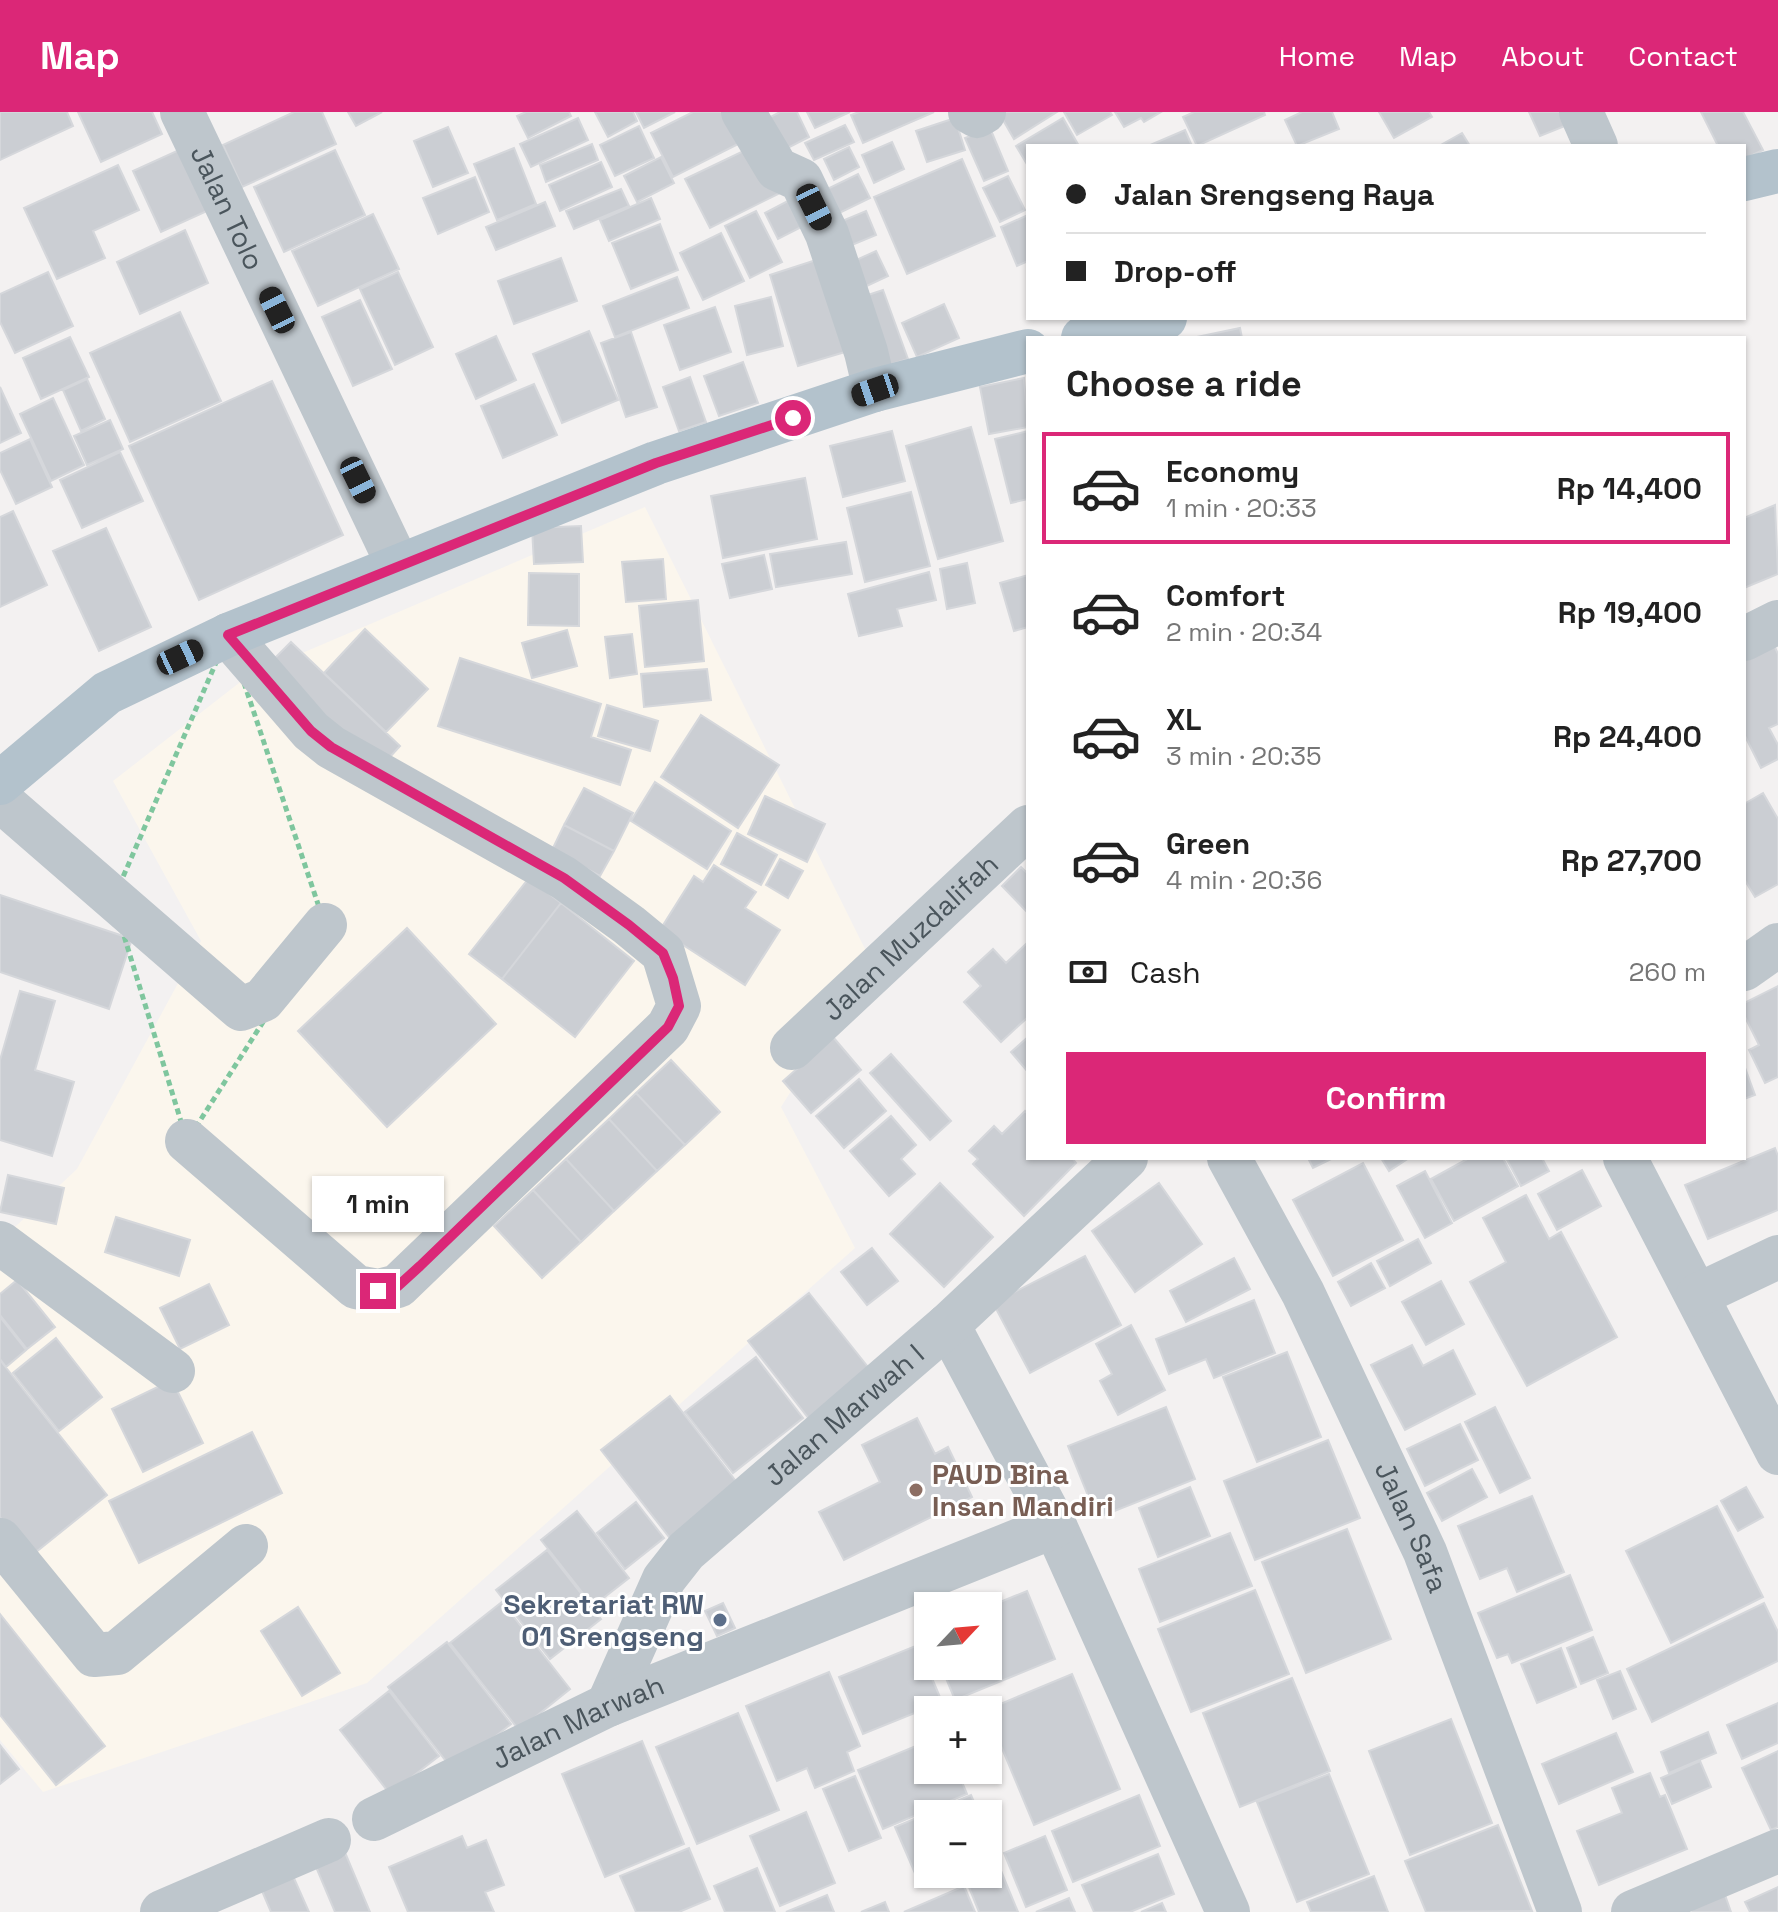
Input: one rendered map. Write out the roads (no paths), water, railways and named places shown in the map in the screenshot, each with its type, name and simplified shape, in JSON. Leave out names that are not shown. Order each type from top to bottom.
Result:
[{"type":"main road","points":[[1746,179],[1778,171]]},
{"type":"main road","points":[[1090,336],[1139,321]]},
{"type":"main road","points":[[0,783],[107,693],[228,635],[656,463],[875,390],[1026,352]]},
{"type":"street","name":"Jalan Tolo","points":[[182,112],[398,565]]},
{"type":"street","points":[[743,112],[777,169],[801,180],[827,234],[875,390]]},
{"type":"street","points":[[1581,112],[1595,144]]},
{"type":"street","points":[[1746,638],[1778,622]]},
{"type":"street","points":[[187,1141],[356,1287],[378,1291],[398,1286],[668,1027],[679,1006],[663,953],[629,925],[564,878],[331,747],[311,731],[228,635]]},
{"type":"street","points":[[0,800],[241,1009],[263,1000],[325,925]]},
{"type":"street","name":"Jalan Muzdalifah","points":[[792,1048],[1026,829]]},
{"type":"street","points":[[1746,968],[1778,945]]},
{"type":"street","name":"Jalan Marwah I","points":[[608,1705],[664,1579],[686,1551],[948,1325],[1124,1160]]},
{"type":"street","name":"Jalan Safa","points":[[1230,1160],[1303,1293],[1425,1552],[1560,1912]]},
{"type":"street","points":[[1626,1160],[1778,1453]]},
{"type":"street","points":[[0,1243],[173,1371]]},
{"type":"street","points":[[1698,1295],[1778,1257]]},
{"type":"street","points":[[948,1325],[1055,1526],[1228,1912]]},
{"type":"street","name":"Jalan Marwah","points":[[374,1819],[608,1705],[1055,1526]]},
{"type":"street","points":[[0,1540],[94,1655],[106,1656],[117,1653],[246,1546]]},
{"type":"street","points":[[162,1912],[329,1840]]},
{"type":"street","points":[[1633,1912],[1778,1851]]},
{"type":"place","name":"PAUD Bina Insan Mandiri","points":[[916,1490]]},
{"type":"place","name":"Sekretariat RW 01 Srengseng","points":[[720,1620]]}]
